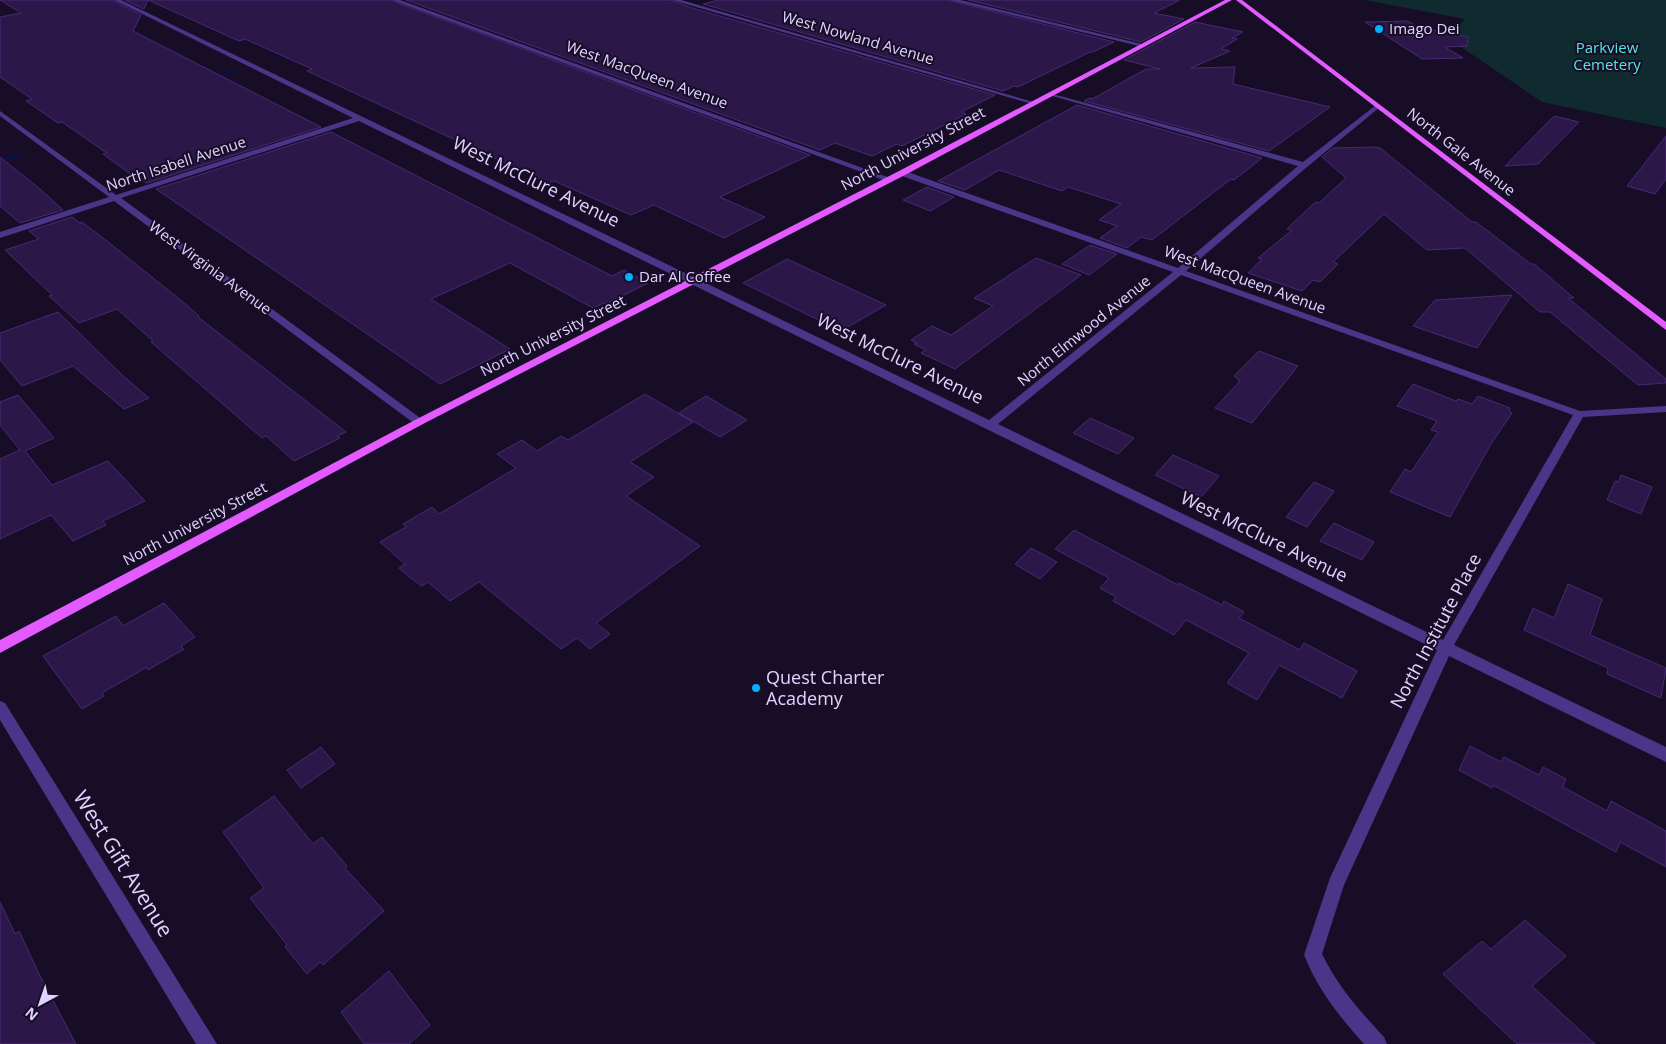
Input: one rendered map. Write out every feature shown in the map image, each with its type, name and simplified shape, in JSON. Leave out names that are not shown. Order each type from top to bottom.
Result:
[{"type":"main road","name":"North University Street","points":[[0,647],[419,422],[902,173],[1229,0]]},
{"type":"main road","name":"North Gale Avenue","points":[[1239,0],[1666,327]]},
{"type":"street","name":"West McClure Avenue","points":[[117,0],[1666,755]]},
{"type":"street","name":"West MacQueen Avenue","points":[[396,0],[889,179]]},
{"type":"street","name":"West Nowland Avenue","points":[[675,0],[1034,103]]},
{"type":"street","points":[[953,0],[1142,45]]},
{"type":"street","points":[[1051,94],[1304,165]]},
{"type":"street","name":"North Elmwood Avenue","points":[[990,424],[1179,272],[1304,165],[1378,106]]},
{"type":"street","name":"West Virginia Avenue","points":[[0,113],[419,422]]},
{"type":"street","name":"North Isabell Avenue","points":[[0,236],[360,118]]},
{"type":"street","name":"West MacQueen Avenue","points":[[902,173],[1578,414]]},
{"type":"street","points":[[1578,414],[1666,409]]},
{"type":"street","name":"North Institute Place","points":[[1377,1044],[1344,1008],[1328,987],[1313,955],[1336,884],[1446,647],[1578,414]]},
{"type":"street","name":"West Gift Avenue","points":[[0,707],[207,1044]]},
{"type":"green space","name":"Parkview Cemetery","points":[[1365,0],[1666,0],[1666,128],[1542,102],[1448,38],[1465,19]]},
{"type":"building","points":[[0,0],[112,0],[141,15],[133,31],[321,127],[147,183],[139,178],[137,179],[103,154],[107,153],[62,122],[58,123],[26,101],[32,99],[0,77],[0,17],[21,13]]},
{"type":"building","points":[[125,0],[148,0],[144,9]]},
{"type":"building","points":[[148,0],[390,0],[810,155],[720,197],[765,217],[724,238],[654,205],[631,215],[554,181],[548,183],[307,71],[312,69],[245,39],[239,41]]},
{"type":"building","points":[[406,0],[670,0],[692,8],[995,95],[961,112],[966,114],[902,146],[897,144],[872,156],[835,143],[820,150]]},
{"type":"building","points":[[718,0],[948,0],[1114,42],[1018,87],[1014,86],[1003,91],[703,4]]},
{"type":"building","points":[[968,0],[1180,0],[1154,13],[1184,19],[1141,42]]},
{"type":"building","points":[[1408,21],[1417,27],[1468,37],[1467,46],[1445,47],[1463,58],[1422,59],[1365,22]]},
{"type":"building","points":[[1195,22],[1243,32],[1232,38],[1237,39],[1221,49],[1230,51],[1191,68],[1235,67],[1233,84],[1330,107],[1269,151],[1084,101],[1089,98],[1092,99],[1146,69],[1160,69],[1124,60]]},
{"type":"building","points":[[1077,105],[1262,158],[1234,180],[1231,179],[1152,240],[1141,237],[1127,248],[1100,238],[1117,226],[1099,220],[1121,204],[1068,187],[1062,191],[999,170],[965,190],[938,181]]},
{"type":"building","points":[[1554,116],[1579,122],[1538,164],[1505,166]]},
{"type":"building","points":[[331,132],[612,276],[624,270],[648,283],[606,304],[604,303],[593,308],[510,263],[431,299],[510,349],[440,384],[156,189]]},
{"type":"building","points":[[1666,136],[1666,179],[1655,194],[1627,186]]},
{"type":"building","points":[[1333,148],[1380,148],[1472,222],[1476,222],[1531,264],[1534,264],[1574,298],[1568,298],[1666,379],[1666,383],[1638,385],[1550,312],[1540,312],[1465,248],[1427,250],[1384,214],[1333,262],[1338,264],[1320,282],[1313,280],[1302,291],[1248,273],[1262,259],[1258,258],[1292,230],[1287,229],[1311,206],[1316,202],[1319,203],[1346,178],[1322,157]]},
{"type":"building","points":[[0,157],[63,210],[20,223],[0,206]]},
{"type":"building","points":[[927,187],[954,197],[930,211],[903,200]]},
{"type":"building","points":[[72,217],[80,223],[82,222],[112,245],[183,302],[198,317],[346,432],[337,436],[340,438],[294,461],[266,436],[262,438],[151,342],[153,341],[117,309],[79,323],[49,296],[52,295],[5,250],[39,239],[29,231]]},
{"type":"building","points":[[1090,245],[1117,254],[1089,275],[1062,264]]},
{"type":"building","points":[[1036,258],[1081,275],[955,369],[921,353],[926,350],[914,344],[917,343],[911,340],[932,326],[951,335],[993,306],[974,298]]},
{"type":"building","points":[[787,259],[886,305],[841,331],[743,283]]},
{"type":"building","points":[[1512,295],[1477,348],[1413,326],[1435,300]]},
{"type":"building","points":[[58,312],[121,374],[149,398],[124,409],[73,366],[22,386],[0,360],[0,333]]},
{"type":"building","points":[[1259,351],[1298,366],[1252,423],[1215,408],[1240,381],[1234,376]]},
{"type":"building","points":[[1413,384],[1456,401],[1458,399],[1472,404],[1478,396],[1510,408],[1509,411],[1512,413],[1491,444],[1450,517],[1390,492],[1405,469],[1411,472],[1438,432],[1431,430],[1437,421],[1397,406]]},
{"type":"building","points":[[645,394],[693,422],[630,462],[654,477],[626,496],[700,546],[596,623],[610,634],[590,649],[577,638],[561,649],[479,582],[450,601],[428,582],[422,586],[412,579],[399,568],[405,564],[380,542],[406,527],[403,524],[432,507],[439,514],[516,468],[497,454],[522,440],[537,451],[561,436],[568,440]]},
{"type":"building","points":[[18,395],[54,438],[25,451],[52,485],[108,461],[145,501],[103,521],[106,525],[73,541],[51,515],[0,539],[0,459],[20,450],[0,425],[0,402]]},
{"type":"building","points":[[706,396],[747,420],[720,437],[679,413]]},
{"type":"building","points":[[1090,418],[1134,438],[1118,454],[1073,433]]},
{"type":"building","points":[[1173,455],[1219,476],[1201,497],[1155,475]]},
{"type":"building","points":[[1621,475],[1652,487],[1641,514],[1607,500],[1615,481],[1618,482]]},
{"type":"building","points":[[1314,482],[1334,491],[1307,527],[1286,517]]},
{"type":"building","points":[[1334,523],[1374,542],[1362,560],[1320,541]]},
{"type":"building","points":[[1074,530],[1178,585],[1179,583],[1222,605],[1224,601],[1244,612],[1239,618],[1300,650],[1304,643],[1357,671],[1342,698],[1279,665],[1257,700],[1227,683],[1249,653],[1186,620],[1174,635],[1113,601],[1116,597],[1100,588],[1109,578],[1055,549]]},
{"type":"building","points":[[1031,548],[1057,562],[1040,579],[1015,564]]},
{"type":"building","points":[[1568,584],[1602,599],[1590,635],[1666,668],[1661,698],[1607,674],[1608,668],[1524,630],[1533,608],[1554,618]]},
{"type":"building","points":[[164,603],[195,637],[181,646],[184,649],[148,670],[147,667],[102,693],[104,696],[82,709],[43,656],[116,616],[123,626]]},
{"type":"building","points":[[1470,746],[1501,762],[1504,757],[1539,775],[1543,767],[1566,779],[1563,787],[1607,811],[1611,801],[1666,831],[1666,867],[1620,842],[1616,852],[1493,785],[1492,788],[1459,770]]},
{"type":"building","points":[[321,747],[335,764],[301,788],[287,770]]},
{"type":"building","points":[[274,796],[313,844],[322,837],[347,866],[345,868],[384,911],[323,965],[320,962],[307,974],[250,898],[264,888],[223,832]]},
{"type":"building","points":[[0,902],[15,934],[19,931],[39,974],[76,1044],[0,1044]]},
{"type":"building","points":[[1525,920],[1566,956],[1532,986],[1595,1044],[1517,1044],[1443,974],[1482,941],[1491,949]]},
{"type":"building","points":[[389,971],[430,1025],[409,1044],[364,1044],[341,1012]]},
{"type":"waterway","points":[[273,59],[294,53]]},
{"type":"waterway","points":[[209,78],[234,71]]},
{"type":"waterway","points":[[0,161],[18,155]]},
{"type":"place","name":"Imago Dei","points":[[1379,29]]},
{"type":"place","name":"Dar Al Coffee","points":[[629,277]]},
{"type":"place","name":"Quest Charter Academy","points":[[756,688]]}]
